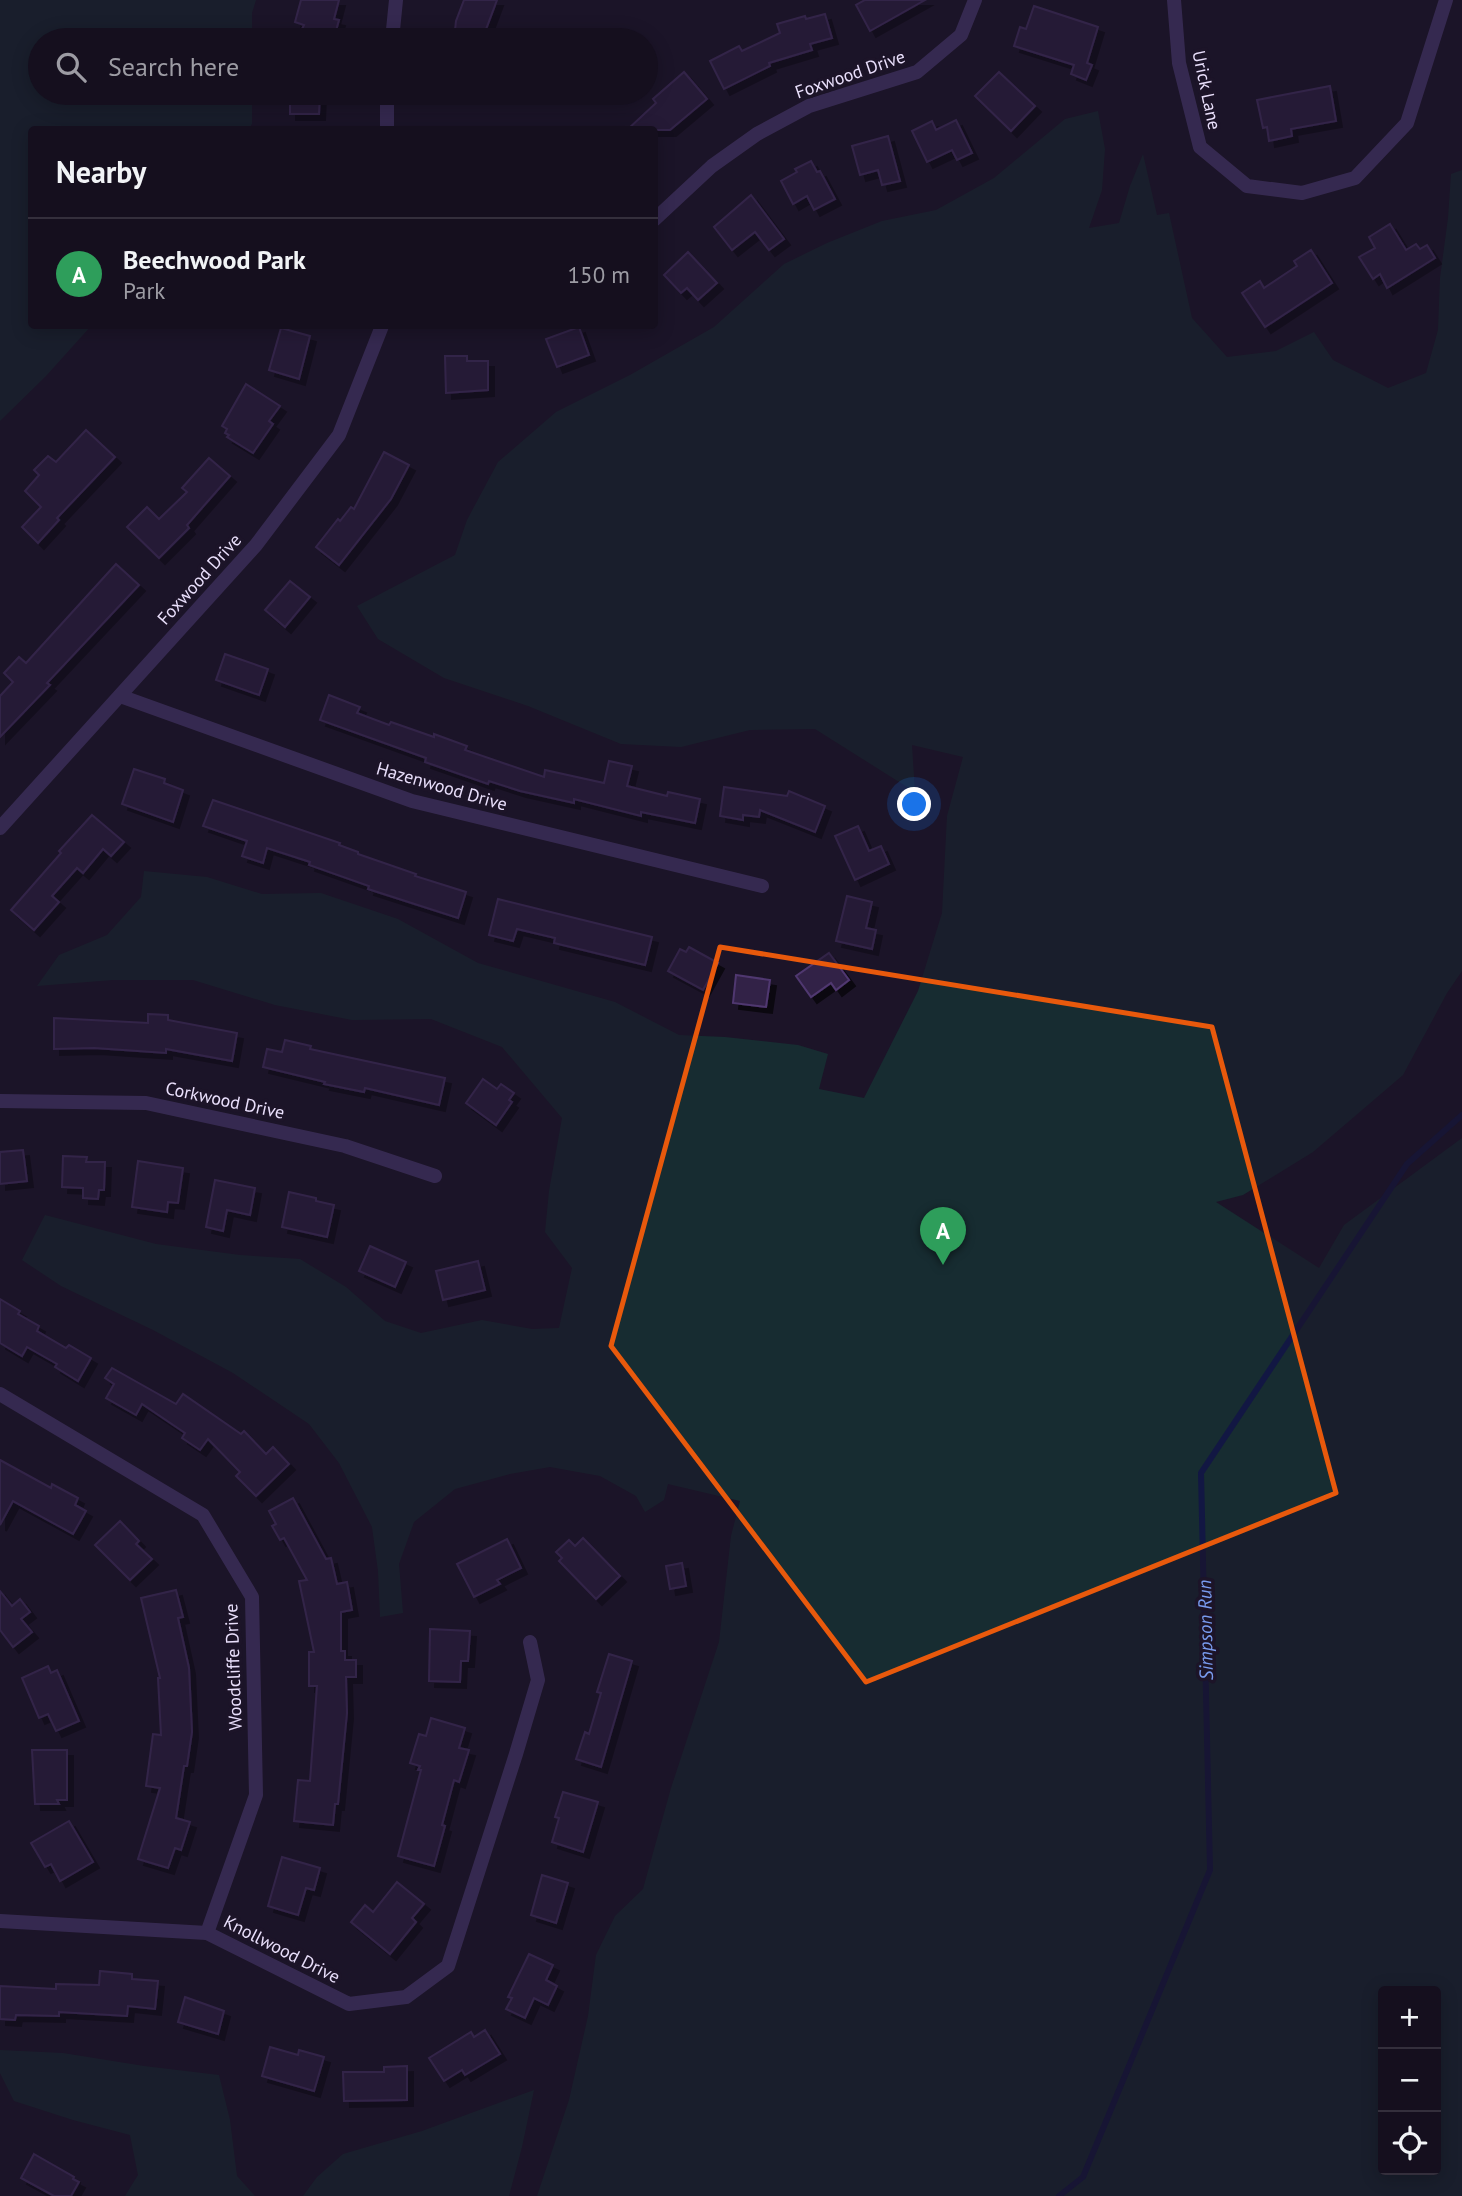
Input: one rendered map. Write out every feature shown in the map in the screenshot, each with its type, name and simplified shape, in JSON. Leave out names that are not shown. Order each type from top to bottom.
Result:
[{"type":"street","points":[[392,28],[396,0]]},
{"type":"street","name":"Foxwood Drive","points":[[658,216],[712,166],[757,134],[809,106],[917,72],[961,34],[975,0]]},
{"type":"street","name":"Urick Lane","points":[[1174,0],[1178,63],[1200,147],[1247,186],[1302,193],[1355,178],[1407,123],[1446,0]]},
{"type":"street","points":[[387,105],[387,126]]},
{"type":"street","name":"Foxwood Drive","points":[[0,828],[256,545],[339,435],[381,329]]},
{"type":"street","name":"Hazenwood Drive","points":[[120,696],[412,801],[762,886]]},
{"type":"street","name":"Corkwood Drive","points":[[0,1101],[146,1104],[345,1146],[435,1177]]},
{"type":"street","name":"Woodcliffe Drive","points":[[0,1394],[203,1516],[252,1597],[256,1795],[207,1933]]},
{"type":"street","name":"Knollwood Drive","points":[[0,1921],[207,1933],[349,2004],[406,1997],[448,1966],[538,1680],[530,1642]]},
{"type":"highlighted area","points":[[720,947],[1212,1027],[1336,1493],[866,1682],[611,1346]]},
{"type":"green space","points":[[0,0],[256,0],[252,13],[252,28],[28,28],[28,105],[252,105],[252,124],[28,126],[28,329],[88,329],[0,421]]},
{"type":"green space","points":[[1098,111],[1105,149],[1102,190],[1089,228],[1119,223],[1143,154],[1157,215],[1169,213],[1192,318],[1227,357],[1276,351],[1314,332],[1333,360],[1388,388],[1426,373],[1438,330],[1440,278],[1451,174],[1462,170],[1462,971],[1447,993],[1403,1075],[1313,1152],[1243,1195],[1216,1202],[1319,1268],[1344,1225],[1462,1138],[1462,2196],[537,2196],[569,2100],[588,2016],[596,1955],[615,1916],[643,1889],[671,1788],[719,1642],[731,1536],[740,1501],[668,1484],[664,1500],[645,1512],[636,1496],[600,1476],[550,1467],[510,1474],[455,1489],[414,1522],[399,1564],[403,1613],[380,1617],[372,1527],[339,1463],[309,1424],[233,1373],[153,1330],[61,1286],[22,1260],[45,1215],[156,1244],[240,1255],[300,1259],[346,1287],[385,1321],[421,1333],[482,1320],[532,1329],[559,1328],[572,1268],[545,1232],[562,1118],[502,1047],[431,1019],[352,1020],[275,1005],[193,980],[113,980],[37,986],[59,955],[107,935],[141,897],[144,871],[207,877],[262,894],[321,893],[398,919],[478,963],[615,1002],[679,1035],[798,1045],[828,1054],[819,1089],[864,1098],[918,991],[942,913],[947,816],[963,757],[912,745],[915,792],[815,729],[750,730],[681,747],[621,744],[528,706],[444,678],[378,639],[357,606],[455,555],[467,520],[498,462],[556,412],[630,375],[714,327],[784,264],[882,221],[936,210],[994,178],[1065,119]]},
{"type":"green space","points":[[0,2050],[63,2053],[219,2075],[230,2120],[237,2176],[255,2196],[125,2196],[138,2175],[130,2135],[14,2101],[0,2073]]},
{"type":"green space","points":[[534,2090],[509,2196],[303,2196],[317,2177],[343,2154],[422,2131]]},
{"type":"building","points":[[301,0],[339,0],[334,19],[339,20],[337,28],[302,28],[304,25],[295,22]]},
{"type":"building","points":[[464,0],[497,0],[486,28],[455,28]]},
{"type":"building","points":[[865,0],[925,0],[870,31],[856,5]]},
{"type":"building","points":[[1034,6],[1098,27],[1087,63],[1092,65],[1086,80],[1071,74],[1074,65],[1014,46],[1020,27],[1026,29]]},
{"type":"building","points":[[825,14],[832,38],[810,44],[812,50],[769,63],[770,66],[724,89],[710,61],[739,46],[742,51],[780,33],[777,24],[805,16],[806,19]]},
{"type":"building","points":[[684,72],[707,99],[670,130],[658,130],[658,126],[631,126],[654,105],[658,105],[658,95]]},
{"type":"building","points":[[999,72],[1035,106],[1011,131],[975,96]]},
{"type":"building","points":[[1330,86],[1336,121],[1291,129],[1292,136],[1269,141],[1267,127],[1263,128],[1257,100]]},
{"type":"building","points":[[290,105],[319,105],[319,114],[290,114]]},
{"type":"building","points":[[956,120],[972,153],[957,160],[952,150],[927,162],[912,131],[932,121],[936,130]]},
{"type":"building","points":[[888,136],[900,181],[882,185],[878,170],[860,175],[852,146]]},
{"type":"building","points":[[811,161],[817,172],[820,171],[835,199],[814,210],[807,196],[793,204],[781,181],[797,172],[795,169]]},
{"type":"building","points":[[751,195],[784,239],[769,250],[755,232],[732,250],[714,227]]},
{"type":"building","points":[[1390,224],[1406,250],[1416,244],[1420,249],[1427,245],[1435,258],[1387,288],[1380,274],[1373,279],[1359,257],[1375,248],[1369,237]]},
{"type":"building","points":[[1311,250],[1332,283],[1265,327],[1242,293],[1260,281],[1264,288],[1297,266],[1294,261]]},
{"type":"building","points":[[688,252],[717,283],[698,300],[687,288],[681,293],[664,275]]},
{"type":"building","points":[[281,329],[310,336],[299,379],[269,370]]},
{"type":"building","points":[[580,329],[589,355],[557,367],[546,339]]},
{"type":"building","points":[[445,356],[467,356],[467,361],[488,361],[488,390],[446,393]]},
{"type":"building","points":[[246,384],[280,406],[269,421],[273,424],[253,453],[227,437],[227,429],[222,426]]},
{"type":"building","points":[[86,430],[115,457],[57,518],[59,520],[38,543],[22,527],[41,507],[25,491],[39,475],[34,470],[48,456],[56,462]]},
{"type":"building","points":[[384,452],[409,465],[391,499],[339,565],[316,547],[338,519],[340,521],[351,507],[354,509]]},
{"type":"building","points":[[209,458],[230,476],[187,525],[189,528],[159,558],[127,527],[147,507],[159,519],[187,492],[182,488]]},
{"type":"building","points":[[116,564],[139,585],[0,737],[0,696],[13,682],[4,673],[19,657],[26,663]]},
{"type":"building","points":[[290,581],[310,597],[285,627],[265,610]]},
{"type":"building","points":[[225,654],[268,669],[259,695],[216,680]]},
{"type":"building","points":[[329,695],[360,707],[357,713],[389,725],[391,722],[434,737],[434,734],[467,746],[465,750],[544,777],[545,770],[604,783],[609,761],[632,766],[627,786],[667,796],[668,792],[700,799],[695,823],[641,812],[641,816],[574,799],[574,803],[489,781],[488,784],[425,762],[426,758],[320,720]]},
{"type":"building","points":[[134,769],[165,779],[164,783],[183,790],[173,822],[122,804]]},
{"type":"building","points":[[724,787],[787,796],[789,791],[825,806],[815,832],[760,810],[759,817],[743,815],[743,820],[720,816]]},
{"type":"building","points":[[213,800],[340,843],[339,845],[358,854],[466,892],[458,918],[368,889],[369,886],[309,865],[310,862],[267,848],[263,863],[242,856],[247,841],[203,826]]},
{"type":"building","points":[[92,815],[124,842],[111,856],[103,849],[83,873],[77,868],[52,896],[59,902],[34,930],[11,910]]},
{"type":"building","points":[[858,826],[869,851],[881,846],[889,864],[855,880],[835,836]]},
{"type":"building","points":[[847,896],[872,902],[866,928],[876,930],[872,949],[836,941]]},
{"type":"building","points":[[498,899],[652,937],[645,965],[554,943],[555,938],[517,929],[513,941],[489,935]]},
{"type":"building","points":[[689,947],[718,963],[703,990],[668,971],[680,949],[686,952]]},
{"type":"building","points":[[829,953],[849,980],[836,990],[831,983],[811,997],[796,976]]},
{"type":"building","points":[[736,975],[770,980],[766,1007],[733,1003]]},
{"type":"building","points":[[148,1014],[168,1015],[168,1020],[237,1033],[232,1061],[166,1049],[166,1053],[94,1048],[54,1049],[54,1018],[148,1023]]},
{"type":"building","points":[[285,1040],[311,1046],[310,1049],[445,1078],[439,1105],[365,1088],[364,1092],[324,1084],[325,1082],[263,1067],[267,1049],[282,1052]]},
{"type":"building","points":[[483,1079],[497,1089],[501,1084],[514,1093],[509,1100],[512,1102],[496,1125],[466,1103]]},
{"type":"building","points":[[23,1150],[27,1181],[0,1184],[0,1152]]},
{"type":"building","points":[[63,1156],[87,1157],[86,1162],[105,1162],[104,1190],[99,1190],[98,1199],[83,1198],[83,1188],[62,1187]]},
{"type":"building","points":[[138,1161],[183,1168],[178,1203],[168,1202],[167,1212],[132,1207]]},
{"type":"building","points":[[215,1180],[255,1188],[250,1215],[227,1210],[223,1231],[206,1227]]},
{"type":"building","points":[[289,1192],[334,1205],[327,1237],[282,1227]]},
{"type":"building","points":[[370,1246],[406,1262],[395,1287],[359,1271]]},
{"type":"building","points":[[478,1261],[485,1290],[443,1300],[436,1271]]},
{"type":"building","points":[[0,1299],[39,1326],[37,1331],[66,1348],[69,1345],[91,1358],[78,1381],[55,1367],[57,1364],[27,1347],[22,1356],[0,1343]]},
{"type":"building","points":[[112,1368],[176,1404],[183,1394],[241,1434],[244,1431],[266,1454],[273,1447],[289,1464],[256,1496],[236,1476],[240,1472],[208,1439],[200,1450],[182,1438],[185,1433],[142,1404],[136,1415],[106,1398],[114,1384],[105,1378]]},
{"type":"building","points":[[0,1460],[51,1488],[52,1484],[78,1498],[75,1505],[86,1511],[73,1534],[13,1501],[0,1525]]},
{"type":"building","points":[[293,1498],[326,1559],[331,1558],[337,1584],[347,1582],[352,1610],[341,1612],[341,1651],[345,1651],[345,1660],[356,1660],[356,1677],[346,1677],[347,1713],[338,1804],[335,1804],[333,1825],[294,1821],[298,1780],[310,1781],[317,1686],[309,1686],[309,1652],[314,1652],[299,1581],[307,1580],[284,1538],[280,1540],[272,1526],[276,1524],[269,1511]]},
{"type":"building","points":[[120,1521],[139,1541],[136,1544],[152,1559],[130,1580],[95,1545]]},
{"type":"building","points":[[583,1538],[620,1576],[596,1599],[559,1561],[562,1558],[556,1552],[569,1540],[575,1546]]},
{"type":"building","points":[[507,1539],[521,1568],[497,1580],[500,1584],[474,1597],[457,1564]]},
{"type":"building","points":[[682,1563],[686,1586],[670,1589],[666,1566]]},
{"type":"building","points":[[176,1590],[183,1617],[178,1618],[189,1668],[192,1732],[176,1818],[190,1822],[181,1850],[175,1848],[168,1868],[138,1859],[160,1788],[146,1786],[153,1734],[161,1735],[160,1678],[141,1598]]},
{"type":"building","points":[[0,1591],[12,1606],[20,1599],[30,1612],[21,1619],[32,1632],[13,1647],[0,1630]]},
{"type":"building","points":[[430,1629],[470,1631],[468,1661],[461,1661],[460,1682],[429,1681]]},
{"type":"building","points":[[609,1654],[632,1661],[601,1767],[576,1759],[585,1732],[589,1734],[601,1693],[597,1692]]},
{"type":"building","points":[[48,1666],[51,1673],[57,1670],[79,1721],[56,1731],[48,1714],[39,1718],[22,1678]]},
{"type":"building","points":[[431,1718],[465,1728],[459,1748],[469,1750],[459,1782],[454,1780],[434,1866],[398,1856],[421,1770],[418,1770],[420,1766],[410,1763],[419,1734],[426,1736]]},
{"type":"building","points":[[32,1750],[67,1750],[67,1800],[57,1800],[59,1804],[35,1804]]},
{"type":"building","points":[[563,1792],[598,1802],[583,1852],[552,1842],[559,1818],[555,1817]]},
{"type":"building","points":[[69,1821],[93,1862],[60,1881],[51,1864],[45,1867],[31,1843]]},
{"type":"building","points":[[282,1857],[320,1868],[314,1890],[306,1888],[298,1915],[268,1906]]},
{"type":"building","points":[[542,1875],[568,1883],[556,1923],[531,1915]]},
{"type":"building","points":[[397,1882],[424,1904],[412,1918],[416,1922],[390,1954],[351,1922],[365,1905],[373,1912]]},
{"type":"building","points":[[529,1954],[553,1965],[546,1980],[557,1986],[548,2005],[534,1998],[525,2018],[506,2009],[512,1998],[508,1997]]},
{"type":"building","points":[[100,1971],[132,1974],[132,1979],[158,1981],[155,2009],[128,2006],[127,2016],[59,2012],[59,2016],[16,2015],[15,2020],[0,2019],[0,1986],[56,1989],[56,1984],[99,1985]]},
{"type":"building","points":[[185,1997],[224,2011],[218,2034],[178,2022]]},
{"type":"building","points":[[485,2030],[500,2054],[465,2075],[462,2070],[444,2081],[429,2058],[471,2032],[474,2037]]},
{"type":"building","points":[[270,2047],[298,2055],[299,2050],[324,2057],[314,2091],[262,2076]]},
{"type":"building","points":[[407,2066],[407,2100],[344,2101],[343,2072],[384,2072],[384,2067]]},
{"type":"building","points":[[34,2154],[79,2182],[71,2196],[54,2196],[21,2178]]},
{"type":"waterway","name":"Simpson Run","points":[[1059,2196],[1083,2177],[1210,1870],[1201,1473],[1407,1164],[1462,1115]]},
{"type":"place","name":"Beechwood Park","points":[[943,1265]]}]
